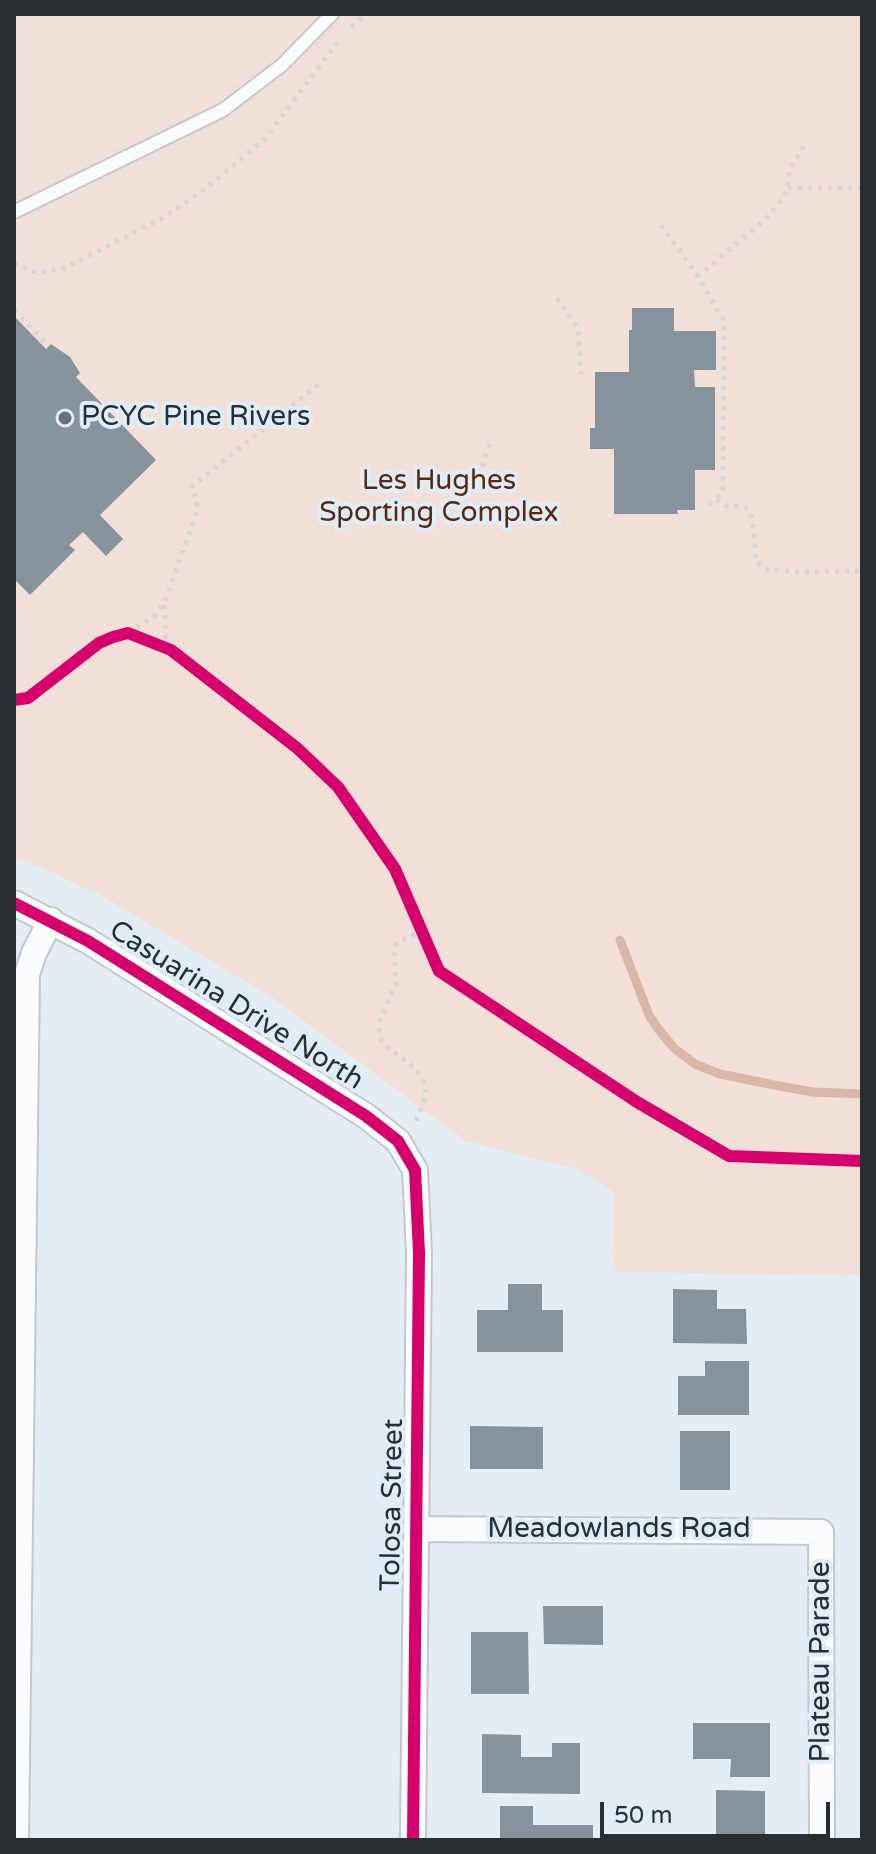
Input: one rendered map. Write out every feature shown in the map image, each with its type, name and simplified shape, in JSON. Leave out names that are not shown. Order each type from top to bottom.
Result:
[{"type":"street","name":"Casuarina Drive North","points":[[14,903],[88,941],[366,1116],[398,1141],[415,1170]]},
{"type":"street","points":[[16,1840],[27,974],[51,920]]},
{"type":"street","name":"Tolosa Street","points":[[413,1840],[419,1253],[415,1170]]},
{"type":"street","name":"Meadowlands Road","points":[[417,1529],[821,1532]]},
{"type":"street","name":"Plateau Parade","points":[[821,1532],[822,1840]]},
{"type":"lane","points":[[14,212],[223,110],[282,65],[332,14]]},
{"type":"path","points":[[14,263],[37,273],[65,268],[149,226],[200,193],[264,140],[343,34],[365,14]]},
{"type":"path","points":[[698,276],[765,220],[788,188],[789,171],[804,146]]},
{"type":"path","points":[[788,188],[862,188]]},
{"type":"path","points":[[661,225],[698,276],[724,321],[723,490],[709,504]]},
{"type":"path","points":[[557,298],[578,329],[581,374]]},
{"type":"path","points":[[14,310],[49,346]]},
{"type":"path","points":[[14,700],[28,698],[99,643],[128,633],[154,616],[164,604],[196,514],[197,501],[191,487],[319,384]]},
{"type":"path","points":[[440,481],[474,490],[492,438]]},
{"type":"path","points":[[716,500],[726,506],[749,510],[756,561],[764,569],[862,571]]},
{"type":"path","points":[[164,604],[166,640],[171,650]]},
{"type":"path","points":[[128,633],[171,650],[277,731],[338,787],[395,869],[439,971],[637,1102],[729,1156],[862,1161]]},
{"type":"path","points":[[416,1122],[426,1096],[424,1082],[415,1068],[387,1047],[379,1036],[380,1020],[395,992],[394,948],[398,942],[422,931]]},
{"type":"green space","name":"Les Hughes Sporting Complex","points":[[14,14],[862,14],[862,1275],[612,1272],[614,1193],[579,1170],[464,1140],[270,996],[100,895],[14,858]]},
{"type":"building","points":[[632,308],[674,308],[674,331],[716,331],[716,370],[694,370],[695,387],[715,387],[715,470],[695,470],[695,510],[677,510],[678,514],[614,514],[614,449],[590,449],[590,428],[595,428],[595,372],[629,372]]},
{"type":"building","name":"PCYC Pine Rivers","points":[[14,316],[46,349],[51,344],[70,357],[80,373],[76,377],[156,460],[100,515],[123,539],[106,556],[83,532],[69,545],[75,550],[30,595],[14,579]]},
{"type":"building","points":[[508,1284],[542,1284],[542,1310],[563,1310],[563,1352],[477,1352],[477,1310],[508,1310]]},
{"type":"building","points":[[673,1289],[717,1290],[717,1309],[746,1309],[747,1344],[673,1343]]},
{"type":"building","points":[[705,1361],[749,1361],[749,1415],[678,1415],[678,1376],[705,1376]]},
{"type":"building","points":[[470,1426],[543,1427],[543,1469],[470,1469]]},
{"type":"building","points":[[680,1431],[730,1431],[730,1490],[680,1490]]},
{"type":"building","points":[[543,1606],[603,1606],[603,1645],[544,1644]]},
{"type":"building","points":[[471,1632],[528,1632],[529,1694],[471,1694]]},
{"type":"building","points":[[693,1723],[770,1723],[770,1777],[730,1777],[731,1759],[693,1759]]},
{"type":"building","points":[[482,1734],[521,1735],[521,1757],[552,1757],[552,1743],[580,1743],[580,1794],[482,1793]]},
{"type":"building","points":[[716,1790],[765,1791],[765,1840],[716,1840]]},
{"type":"building","points":[[500,1806],[533,1806],[533,1825],[593,1825],[593,1840],[500,1840]]},
{"type":"waterway","points":[[620,940],[649,1015],[674,1048],[695,1064],[720,1074],[774,1085],[813,1092],[862,1094]]},
{"type":"cycle path","points":[[14,700],[28,698],[99,643],[113,637],[128,633],[171,650],[297,748],[338,787],[395,869],[439,971],[637,1102],[729,1156],[862,1161]]},
{"type":"cycle path","points":[[14,903],[88,941],[366,1116],[398,1141],[415,1170],[419,1253],[413,1840]]},
{"type":"place","name":"PCYC Pine Rivers","points":[[65,418]]}]
